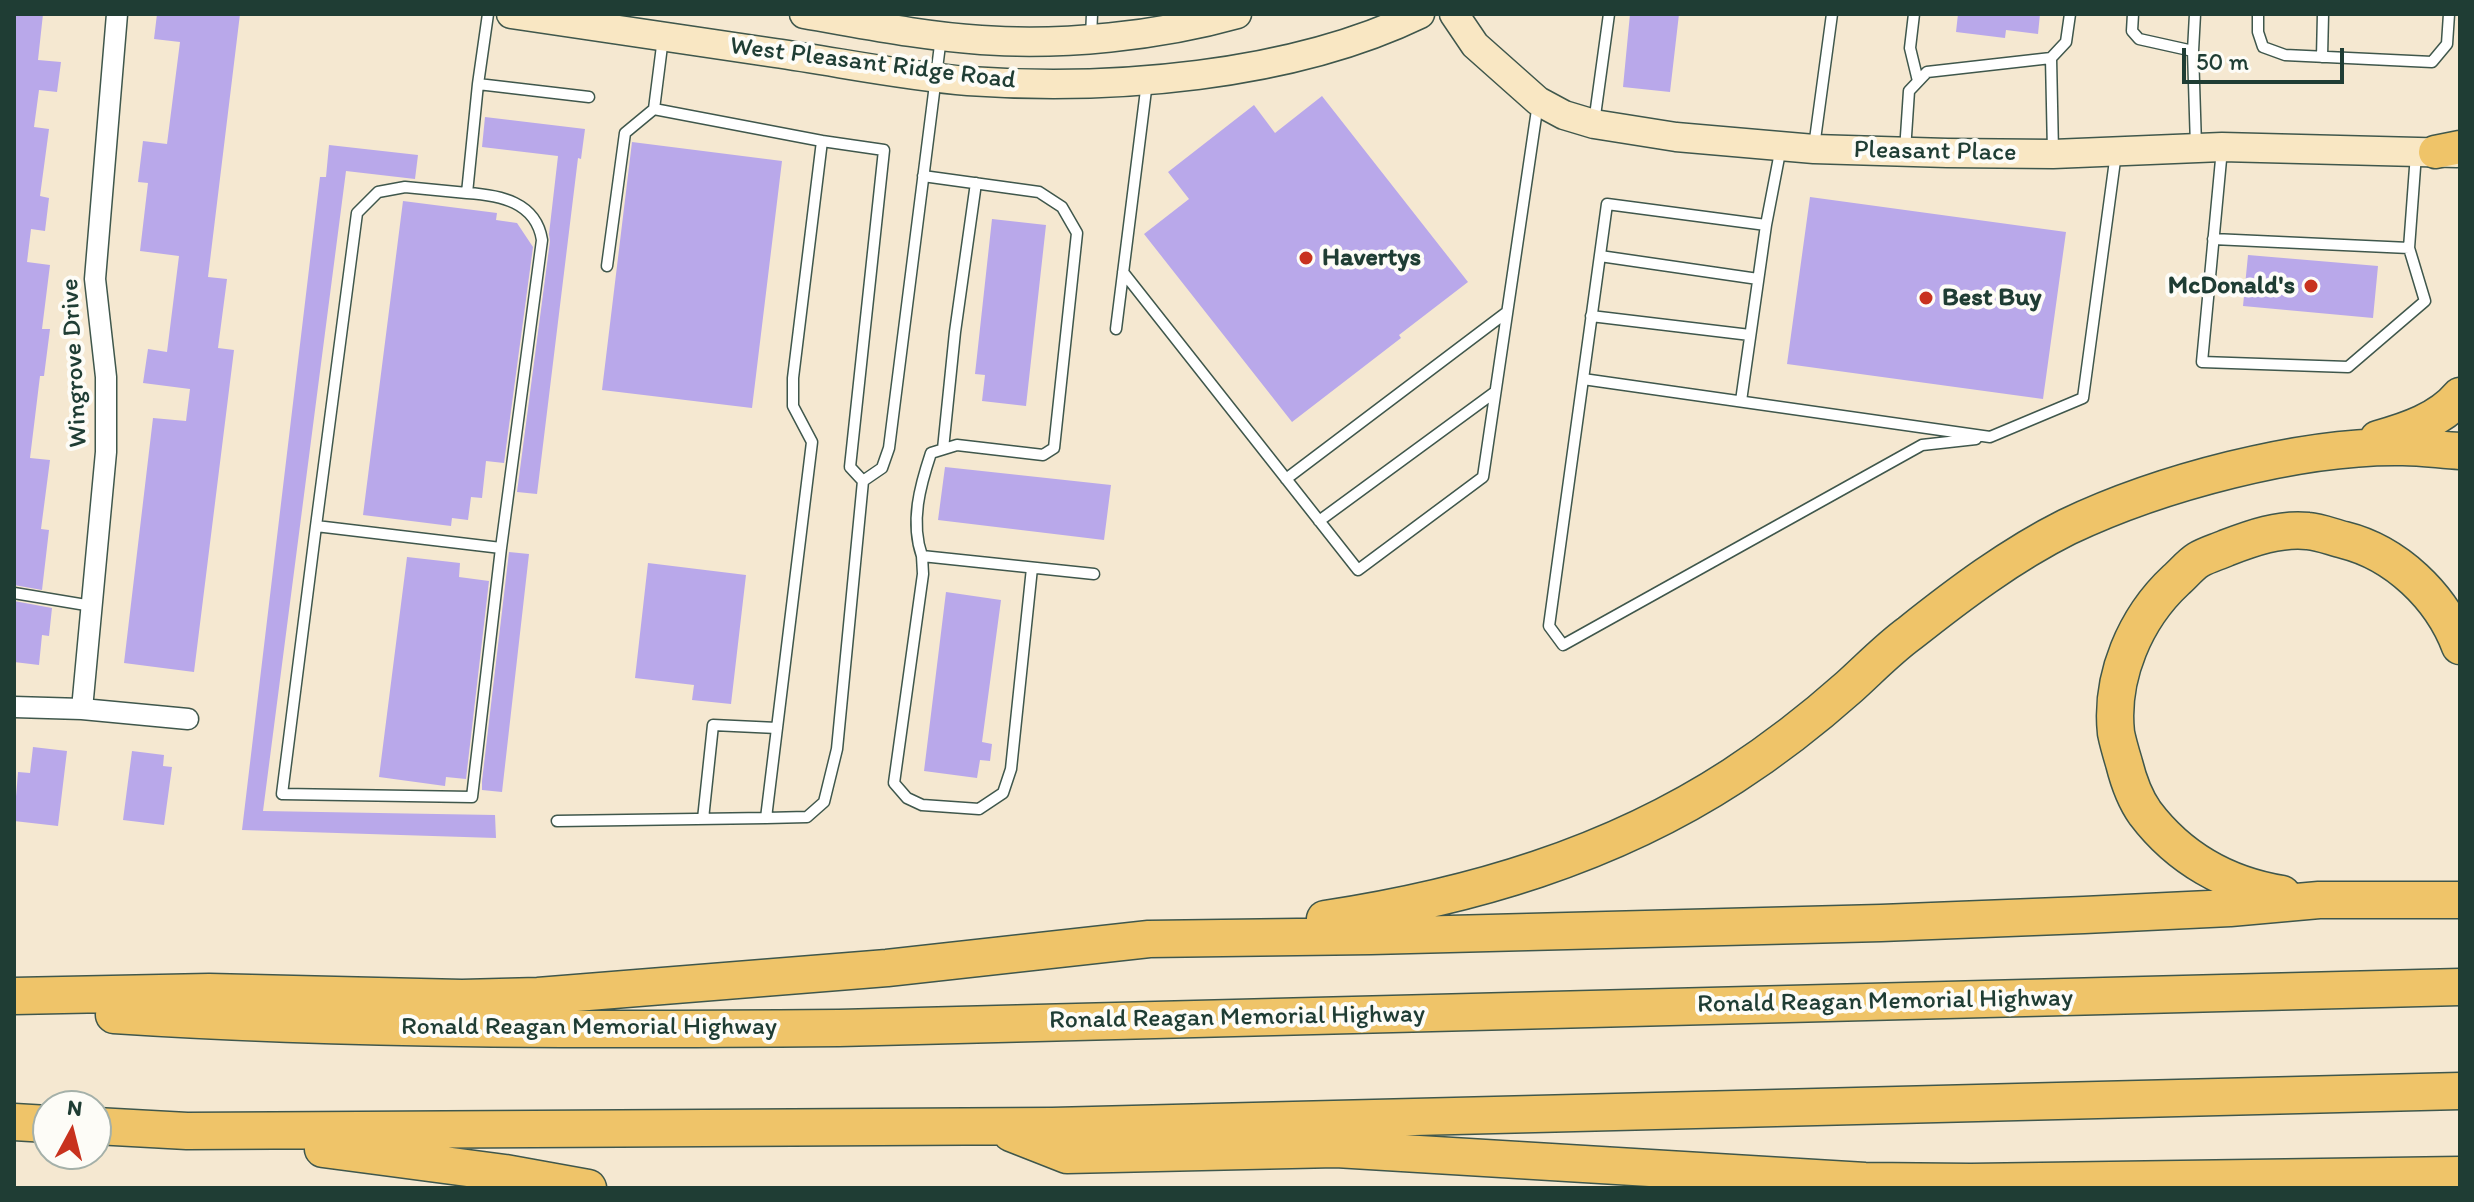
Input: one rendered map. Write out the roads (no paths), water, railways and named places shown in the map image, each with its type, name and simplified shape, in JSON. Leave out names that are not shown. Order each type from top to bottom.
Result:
[{"type":"highway","points":[[14,996],[209,992],[462,998],[538,996],[887,968],[1327,919],[1422,903],[1502,883],[1617,839],[1733,776],[1845,690],[1908,634],[1995,569],[2065,528],[2128,501],[2256,464],[2320,453],[2407,431],[2434,417],[2460,396]]},
{"type":"highway","points":[[2320,453],[2401,447],[2460,451]]},
{"type":"highway","points":[[2319,900],[2257,889],[2209,871],[2172,844],[2143,810],[2127,777],[2116,733],[2118,690],[2129,647],[2144,617],[2197,560],[2257,535],[2308,531],[2362,545],[2406,571],[2433,599],[2460,646]]},
{"type":"highway","points":[[1149,939],[1972,920],[2230,908],[2319,900],[2460,900]]},
{"type":"highway","name":"Ronald Reagan Memorial Highway","points":[[14,1009],[243,1023],[602,1030],[839,1028],[2460,987]]},
{"type":"highway","points":[[112,1127],[187,1131],[993,1126],[2460,1091]]},
{"type":"highway","points":[[993,1126],[1067,1155],[1336,1149],[1865,1181],[2460,1175]]},
{"type":"highway","points":[[187,1131],[505,1173],[588,1188]]},
{"type":"highway","points":[[2289,1188],[2396,1175]]},
{"type":"street","name":"Wingrove Drive","points":[[82,709],[106,452],[106,377],[95,279],[117,14]]},
{"type":"street","name":"West Pleasant Ridge Road","points":[[511,14],[965,81],[1056,84],[1147,80],[1235,69],[1328,49],[1420,14]]},
{"type":"street","name":"West Pleasant Ridge Road","points":[[804,14],[980,40],[1049,42],[1091,26],[1203,24],[1237,14]]},
{"type":"street","name":"Pleasant Place","points":[[1454,14],[1475,45],[1538,101],[1564,115],[1594,124],[1676,137],[1814,149],[1905,152],[2053,154],[2209,148],[2443,151]]},
{"type":"street","points":[[14,707],[82,709],[188,719]]},
{"type":"lane","points":[[467,193],[488,14]]},
{"type":"lane","points":[[1594,124],[1609,14]]},
{"type":"lane","points":[[1814,149],[1832,14]]},
{"type":"lane","points":[[1914,14],[1910,48],[1918,81]]},
{"type":"lane","points":[[1905,152],[1909,91],[1927,72],[2051,58],[2066,42],[2070,14]]},
{"type":"lane","points":[[2133,14],[2132,31],[2139,39],[2193,51]]},
{"type":"lane","points":[[2195,14],[2193,51],[2209,148],[2213,239],[2202,362],[2348,367],[2425,301],[2409,248],[2443,151]]},
{"type":"lane","points":[[2258,14],[2258,32],[2263,47],[2285,55],[2432,62],[2447,44],[2449,14]]},
{"type":"lane","points":[[2322,57],[2323,14]]},
{"type":"lane","points":[[863,481],[882,468],[889,448],[941,35]]},
{"type":"lane","points":[[607,266],[625,133],[654,109],[663,36]]},
{"type":"lane","points":[[2051,58],[2053,154]]},
{"type":"lane","points":[[1116,329],[1147,80]]},
{"type":"lane","points":[[478,84],[589,97]]},
{"type":"lane","points":[[1123,272],[1358,570],[1483,477],[1538,101]]},
{"type":"lane","points":[[557,821],[807,817],[824,802],[837,749],[863,481],[850,467],[884,150],[654,109]]},
{"type":"lane","points":[[766,818],[812,442],[793,406],[793,378],[822,141]]},
{"type":"lane","points":[[1741,401],[1766,225],[1782,145]]},
{"type":"lane","points":[[1766,225],[1607,204],[1549,626],[1563,645],[1922,445],[1990,437],[2083,398],[2116,152]]},
{"type":"lane","points":[[923,176],[1039,192],[1062,207],[1077,233],[1054,448],[1043,455],[957,445],[943,449],[931,453],[918,491],[917,543],[922,556],[923,574],[894,783],[907,798],[922,805],[979,809],[1003,793],[1011,769],[1032,568]]},
{"type":"lane","points":[[943,449],[955,332],[976,183]]},
{"type":"lane","points":[[405,187],[467,193],[489,194],[521,205],[535,217],[542,240],[472,797],[282,794],[357,213],[378,192],[405,187]]},
{"type":"lane","points":[[2213,239],[2409,248]]},
{"type":"lane","points":[[1600,256],[1758,279]]},
{"type":"lane","points":[[1286,479],[1507,312]]},
{"type":"lane","points":[[1591,316],[1750,335]]},
{"type":"lane","points":[[1583,379],[1990,437]]},
{"type":"lane","points":[[1319,521],[1495,392]]},
{"type":"lane","points":[[316,526],[501,548]]},
{"type":"lane","points":[[922,556],[1094,574]]},
{"type":"lane","points":[[14,593],[92,606]]},
{"type":"lane","points":[[703,819],[713,725],[777,728]]},
{"type":"place","name":"Havertys","points":[[1306,258]]},
{"type":"place","name":"McDonald's","points":[[2311,286]]},
{"type":"place","name":"Best Buy","points":[[1926,298]]}]
